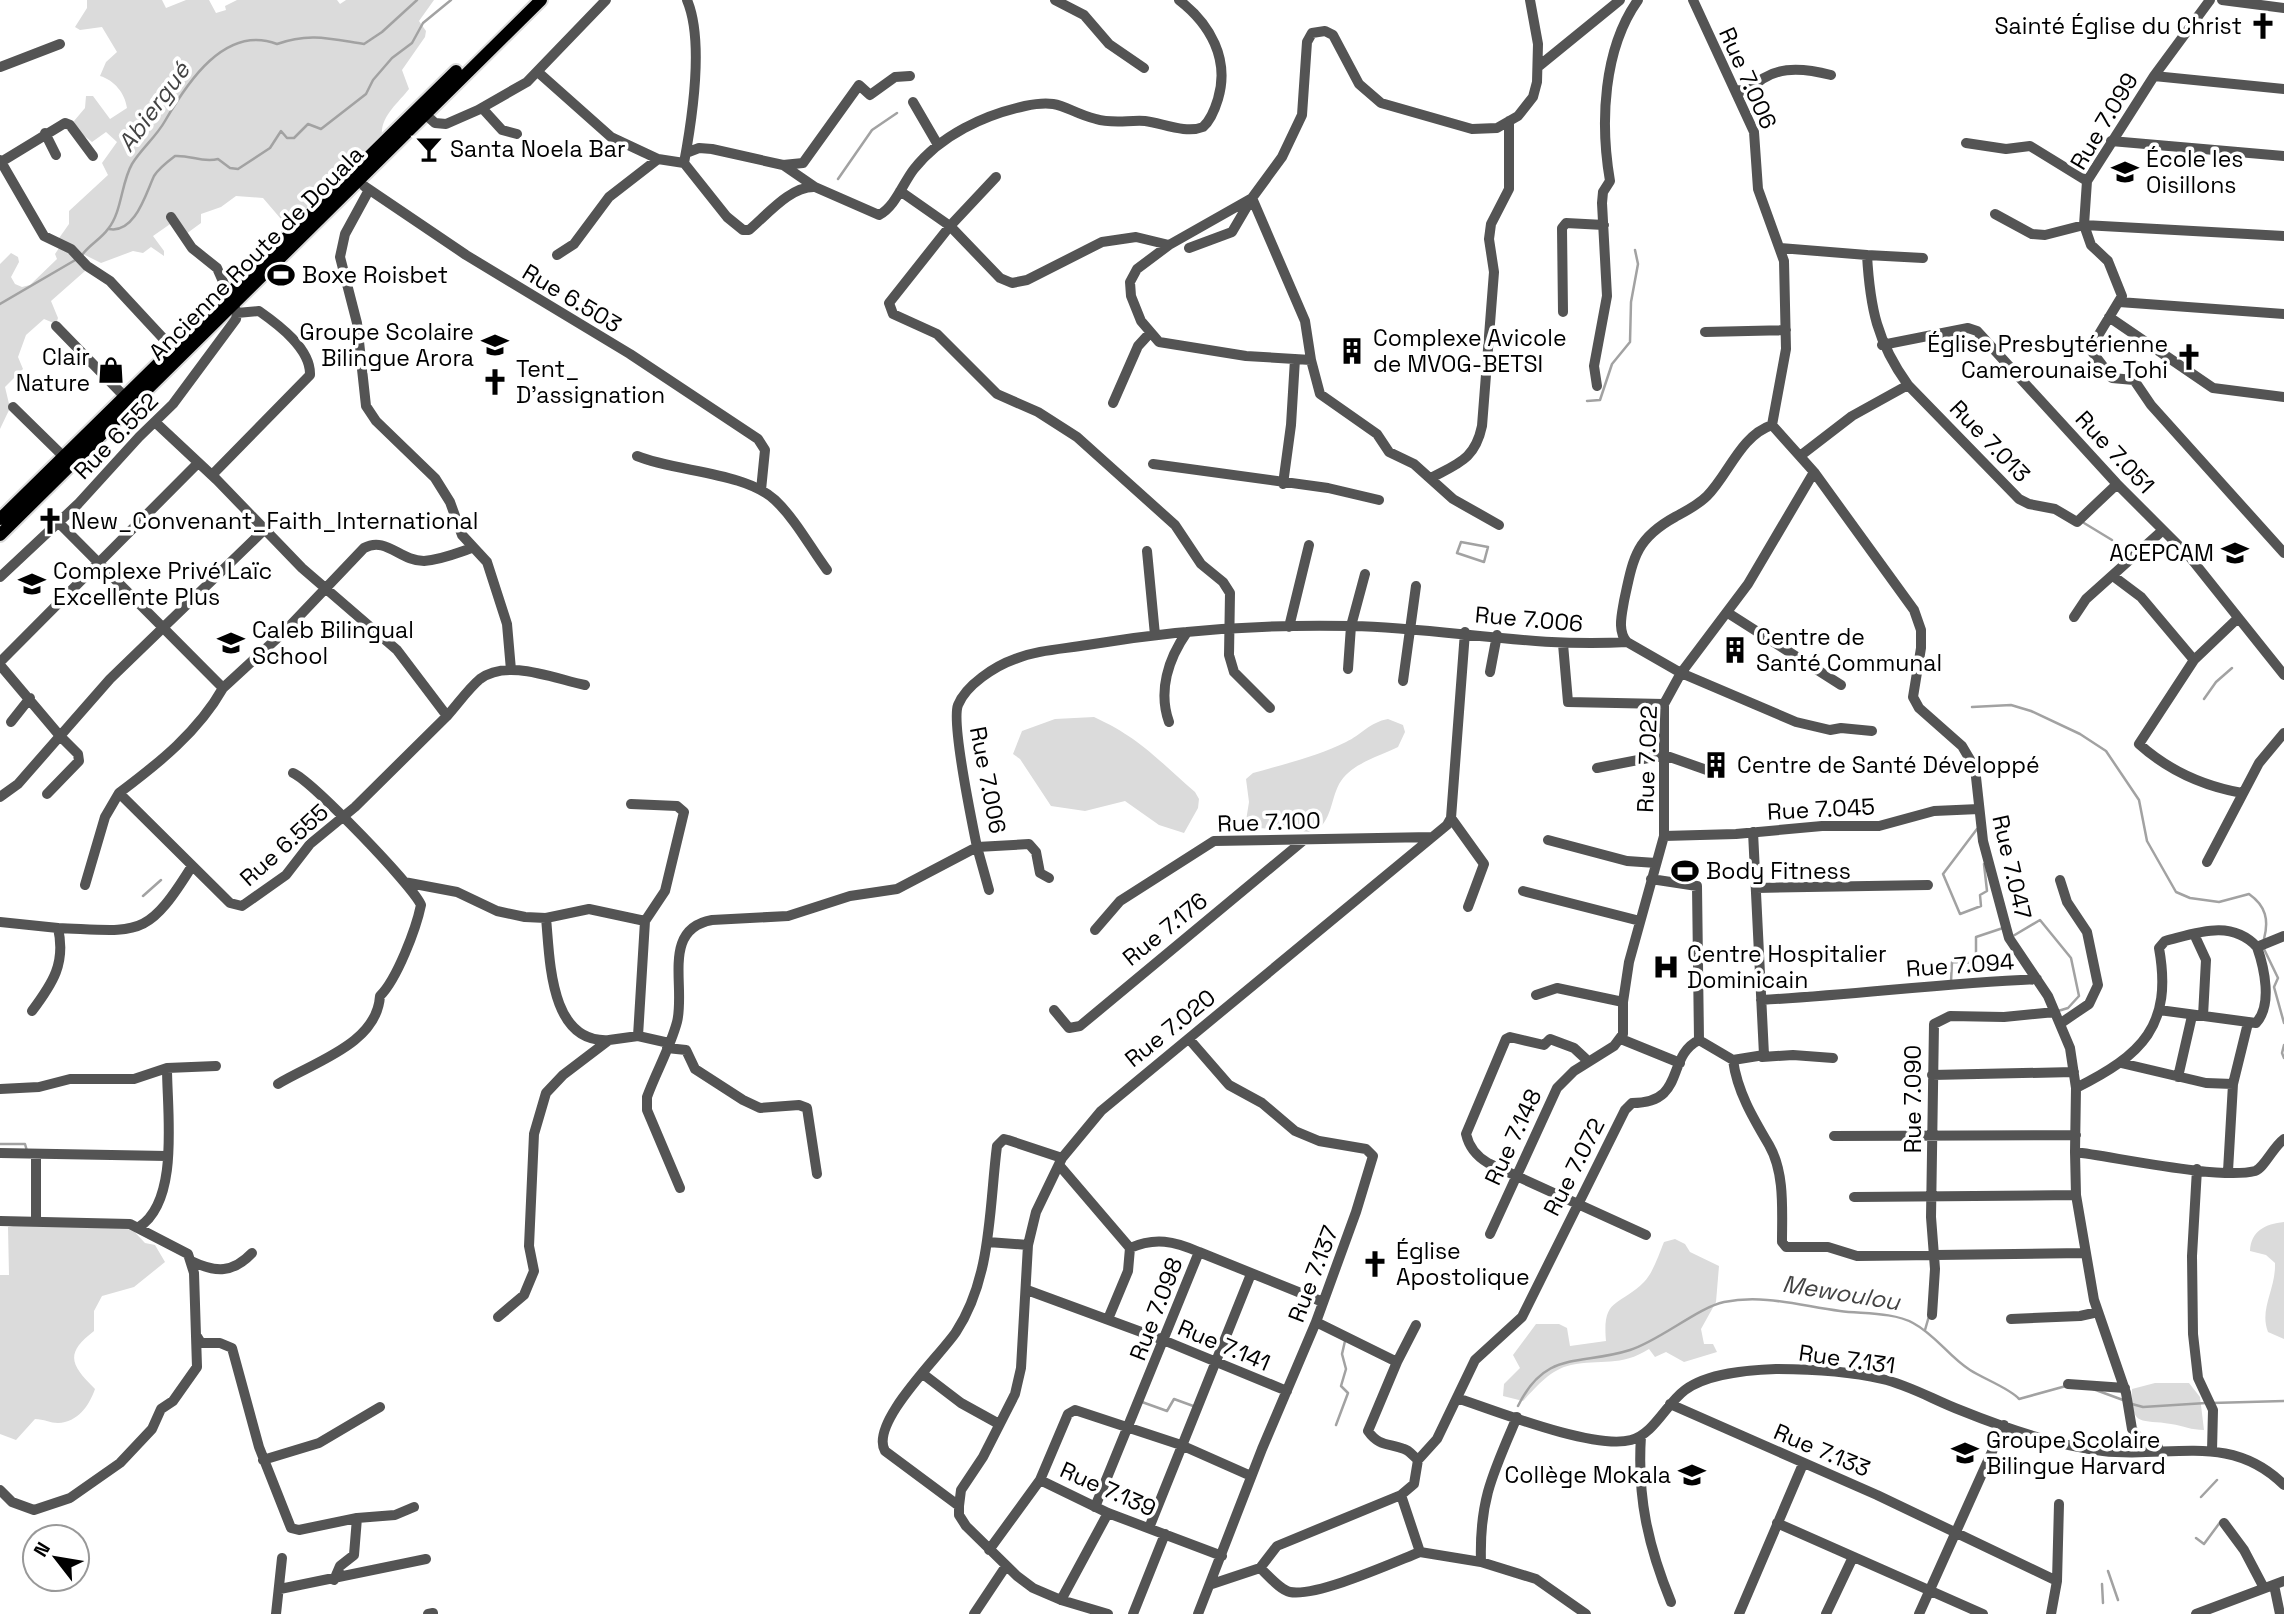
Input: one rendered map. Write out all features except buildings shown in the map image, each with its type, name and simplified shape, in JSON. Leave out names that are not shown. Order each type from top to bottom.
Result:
[{"type":"main road","points":[[0,519],[174,350],[233,305],[529,0]]},
{"type":"main road","name":"Ancienne Route de Douala","points":[[0,535],[233,305],[364,186],[425,114],[541,0]]},
{"type":"street","points":[[425,114],[440,125],[482,108],[539,73],[606,0]]},
{"type":"street","points":[[687,0],[694,25],[695,52],[689,152],[727,217],[743,230],[749,230],[800,190],[815,187]]},
{"type":"street","points":[[1055,0],[1084,15],[1109,44],[1144,68]]},
{"type":"street","points":[[783,165],[815,187],[879,215],[915,168],[938,145],[969,125],[1024,106],[1056,102],[1095,119],[1109,122],[1144,121],[1191,129],[1203,127],[1216,104],[1222,67],[1205,24],[1179,0]]},
{"type":"street","points":[[1189,248],[1232,232],[1252,198],[1282,157],[1299,126],[1307,74],[1307,42],[1312,33],[1318,30],[1333,36],[1359,84],[1381,103],[1472,129],[1497,128],[1518,116],[1533,97],[1539,66],[1530,0]]},
{"type":"street","points":[[1539,66],[1620,0]]},
{"type":"street","points":[[1597,386],[1594,366],[1607,296],[1602,195],[1610,181],[1607,126],[1611,73],[1619,30],[1638,0]]},
{"type":"street","name":"Rue 7.006","points":[[1693,0],[1754,132],[1758,189],[1784,261],[1782,280],[1786,330],[1772,425]]},
{"type":"street","name":"Rue 7.099","points":[[2084,225],[2087,181],[2154,76],[2210,0]]},
{"type":"street","points":[[2222,0],[2284,8]]},
{"type":"street","points":[[0,67],[60,44]]},
{"type":"street","points":[[1735,90],[1749,91],[1762,76],[1777,72],[1810,70],[1831,75]]},
{"type":"street","points":[[539,73],[603,132],[658,159]]},
{"type":"street","points":[[557,255],[574,244],[609,197],[658,159],[689,152],[783,165],[803,163],[859,85],[870,95],[895,77],[910,76]]},
{"type":"street","points":[[2154,76],[2284,89]]},
{"type":"street","points":[[913,102],[938,145]]},
{"type":"street","points":[[482,108],[502,130],[517,134]]},
{"type":"street","points":[[1431,478],[1466,460],[1478,443],[1482,426],[1494,272],[1489,239],[1491,224],[1509,189],[1510,121]]},
{"type":"street","points":[[93,156],[68,123],[45,133],[1,161],[44,236],[76,253],[87,265],[110,281],[174,350]]},
{"type":"street","points":[[45,133],[56,155]]},
{"type":"street","points":[[2111,141],[2284,156]]},
{"type":"street","points":[[1966,143],[2006,149],[2030,146],[2087,181]]},
{"type":"street","points":[[996,177],[950,226],[889,303],[893,314],[937,334],[987,386],[1006,399],[1051,419],[1077,437],[1163,512],[1201,564],[1223,582],[1230,593],[1229,655],[1234,672],[1270,708]]},
{"type":"street","points":[[364,186],[345,234],[340,257],[357,323],[366,406],[376,421],[414,457],[444,491],[462,535],[487,562],[507,624],[511,670],[585,685]]},
{"type":"street","name":"Rue 6.503","points":[[364,186],[466,255],[630,354],[758,439],[765,450],[761,490]]},
{"type":"street","points":[[900,191],[950,226],[1000,278],[1012,283],[1027,280],[1102,242],[1136,237],[1169,245]]},
{"type":"street","points":[[1252,198],[1169,245],[1137,269],[1130,282],[1131,296],[1149,334],[1159,342],[1246,356],[1311,360]]},
{"type":"street","points":[[1252,198],[1305,321],[1320,394],[1377,434],[1389,452],[1414,464],[1453,499],[1499,526]]},
{"type":"street","points":[[1995,214],[2032,234],[2045,235],[2084,225],[2284,236]]},
{"type":"street","points":[[171,217],[192,248],[217,268],[233,305],[259,312],[281,328],[308,360],[310,375],[212,475]]},
{"type":"street","points":[[1563,312],[1562,228],[1566,223],[1604,225]]},
{"type":"street","points":[[2084,225],[2091,245],[2108,261],[2122,296],[2090,348],[2112,378],[2134,380],[2151,405],[2283,549]]},
{"type":"street","points":[[1780,248],[1923,258]]},
{"type":"street","name":"Rue 7.013","points":[[1867,255],[1874,318],[1882,345],[1908,385],[2019,499],[2029,504],[2055,509],[2077,522],[2118,484]]},
{"type":"street","points":[[2119,302],[2284,314]]},
{"type":"street","name":"Rue 6.552","points":[[0,577],[59,523],[193,380],[231,329],[233,305]]},
{"type":"street","points":[[2109,317],[2213,388],[2284,397]]},
{"type":"street","points":[[56,326],[125,397]]},
{"type":"street","name":"Rue 7.051","points":[[1882,345],[1968,328],[1977,331],[2210,581],[2284,676]]},
{"type":"street","points":[[1706,332],[1786,330]]},
{"type":"street","points":[[1114,403],[1138,346],[1149,334]]},
{"type":"street","points":[[1283,484],[1291,425],[1295,359]]},
{"type":"street","points":[[1800,456],[1852,416],[1908,385]]},
{"type":"street","points":[[13,407],[63,456]]},
{"type":"street","points":[[155,422],[212,475],[325,590],[397,650],[447,716]]},
{"type":"street","points":[[1772,425],[1754,435],[1701,502],[1661,525],[1640,544],[1634,556],[1621,630],[1627,642],[1681,673],[1796,722],[1830,730],[1841,728],[1872,731]]},
{"type":"street","name":"Rue 7.047","points":[[1772,425],[1814,472],[1913,610],[1921,630],[1922,648],[1913,698],[1919,708],[1969,753],[1975,768],[1983,841],[2009,938],[2037,979],[2061,1023],[2074,1072],[2076,1195],[2084,1253],[2098,1312],[2125,1388],[2132,1429],[2138,1438],[2165,1450]]},
{"type":"street","points":[[637,456],[660,466],[761,490],[790,518],[827,570]]},
{"type":"street","points":[[47,794],[76,767],[78,754],[0,663],[198,463]]},
{"type":"street","points":[[1153,464],[1283,484],[1328,488],[1379,500]]},
{"type":"street","name":"Rue 7.022","points":[[1623,1002],[1640,921],[1664,836],[1664,704],[1681,673],[1748,584],[1814,472]]},
{"type":"street","points":[[59,523],[223,688]]},
{"type":"street","points":[[0,797],[18,784],[110,679],[264,530]]},
{"type":"street","points":[[2074,617],[2086,598],[2163,530]]},
{"type":"street","points":[[85,886],[105,817],[119,793],[176,747],[209,710],[223,688],[325,590],[364,548],[374,542],[412,559],[424,561],[472,548]]},
{"type":"street","points":[[1289,627],[1309,545]]},
{"type":"street","points":[[1147,551],[1155,635]]},
{"type":"street","points":[[1348,669],[1351,626],[1365,574]]},
{"type":"street","points":[[2113,576],[2141,597],[2194,660]]},
{"type":"street","points":[[1403,681],[1416,586]]},
{"type":"street","points":[[1728,612],[1841,685]]},
{"type":"street","points":[[2237,619],[2194,660],[2139,744],[2159,762],[2209,787],[2242,793]]},
{"type":"street","name":"Rue 7.006","points":[[1049,878],[1040,873],[1036,852],[1029,844],[977,847],[956,712],[967,692],[1000,666],[1016,658],[1155,635],[1230,628],[1351,626],[1465,632],[1563,644],[1627,642]]},
{"type":"street","points":[[1169,722],[1163,694],[1172,658],[1187,632]]},
{"type":"street","points":[[1465,632],[1451,818],[1484,864],[1468,907]]},
{"type":"street","points":[[1490,672],[1497,635]]},
{"type":"street","points":[[1563,644],[1568,702],[1664,704]]},
{"type":"street","name":"Rue 6.555","points":[[119,793],[230,903],[242,906],[286,875],[310,844],[344,817],[480,680],[494,672],[511,670]]},
{"type":"street","points":[[11,722],[30,698]]},
{"type":"street","points":[[2207,862],[2242,793],[2270,747],[2284,733]]},
{"type":"street","points":[[1597,768],[1664,755],[1721,775]]},
{"type":"street","points":[[278,1084],[334,1054],[371,1026],[379,1011],[380,996],[391,985],[399,968],[421,905],[404,882],[344,817],[303,778],[293,773]]},
{"type":"street","points":[[631,804],[677,806],[684,812],[665,891],[645,921],[638,1037]]},
{"type":"street","name":"Rue 7.045","points":[[1664,836],[1879,826],[1934,811],[1979,809]]},
{"type":"street","name":"Rue 7.020","points":[[959,1506],[961,1490],[1015,1394],[1021,1368],[1028,1245],[1042,1196],[1060,1162],[1101,1111],[1432,837],[1451,818]]},
{"type":"street","points":[[1753,832],[1765,1052],[1762,1057]]},
{"type":"street","name":"Rue 7.100","points":[[1095,930],[1120,901],[1203,845],[1228,839],[1432,837]]},
{"type":"street","name":"Rue 7.176","points":[[1054,1010],[1069,1028],[1080,1026],[1304,840]]},
{"type":"street","points":[[1549,840],[1627,861],[1656,863]]},
{"type":"street","points":[[680,1188],[647,1110],[647,1097],[677,1021],[677,966],[681,945],[690,929],[700,922],[788,916],[850,896],[897,889],[977,847],[989,890]]},
{"type":"street","points":[[0,922],[58,928],[137,928],[165,907],[192,866]]},
{"type":"street","points":[[1651,879],[1697,887],[1699,1040],[1733,1059],[1793,1055],[1833,1058]]},
{"type":"street","points":[[2060,880],[2067,902],[2087,932],[2098,985],[2089,1004],[2061,1023]]},
{"type":"street","points":[[404,882],[457,892],[497,911],[546,918],[589,909],[645,921]]},
{"type":"street","points":[[1756,888],[1927,885]]},
{"type":"street","points":[[1523,891],[1640,921]]},
{"type":"street","points":[[546,918],[551,986],[571,1025],[598,1041],[638,1037],[686,1050],[695,1069],[760,1108],[799,1105],[807,1108],[817,1174]]},
{"type":"street","points":[[32,1011],[60,970],[61,944],[58,928]]},
{"type":"street","points":[[2076,1088],[2121,1063],[2143,1045],[2159,1010],[2163,977],[2159,948],[2165,941],[2222,928],[2239,934],[2257,947],[2265,979],[2259,1020],[2248,1023],[2159,1010]]},
{"type":"street","points":[[2194,934],[2206,960],[2203,1016]]},
{"type":"street","points":[[2257,947],[2284,936]]},
{"type":"street","name":"Rue 7.094","points":[[1761,1000],[1859,994],[1915,985],[2037,979]]},
{"type":"street","points":[[1536,995],[1557,988],[1623,1002],[1624,1027],[1621,1039],[1681,1063]]},
{"type":"street","name":"Rue 7.090","points":[[1931,1315],[1934,1024],[1943,1017],[2055,1012]]},
{"type":"street","points":[[2178,1077],[2192,1016],[2203,1016]]},
{"type":"street","points":[[2228,1171],[2233,1084],[2248,1023]]},
{"type":"street","points":[[1588,1061],[1560,1041],[1550,1039],[1544,1045],[1510,1037],[1506,1039],[1466,1134],[1481,1159],[1646,1235]]},
{"type":"street","name":"Rue 7.137","points":[[1189,1039],[1229,1086],[1262,1103],[1295,1131],[1319,1141],[1371,1152],[1373,1161],[1316,1322],[1251,1476],[1212,1584],[1198,1614]]},
{"type":"street","name":"Rue 7.148","points":[[1490,1234],[1556,1088],[1588,1061],[1621,1039]]},
{"type":"street","points":[[498,1317],[524,1295],[534,1270],[529,1233],[534,1134],[546,1094],[563,1075],[609,1040]]},
{"type":"street","name":"Rue 7.072","points":[[1401,1494],[1414,1483],[1418,1460],[1437,1439],[1475,1360],[1522,1317],[1625,1110],[1632,1103],[1649,1102],[1660,1097],[1674,1081],[1687,1048],[1699,1040]]},
{"type":"street","points":[[1733,1059],[1735,1077],[1757,1129],[1769,1146],[1781,1186],[1783,1245],[1789,1248],[1828,1247],[1857,1256],[2084,1253]]},
{"type":"street","points":[[2121,1063],[2206,1083],[2233,1084]]},
{"type":"street","points":[[0,1089],[39,1087],[70,1079],[134,1079],[167,1069],[216,1066]]},
{"type":"street","points":[[138,1227],[154,1212],[167,1177],[167,1069]]},
{"type":"street","points":[[1932,1075],[2074,1072]]},
{"type":"street","points":[[1834,1136],[2076,1135]]},
{"type":"street","points":[[2076,1152],[2197,1169],[2258,1170],[2270,1151],[2284,1139]]},
{"type":"street","points":[[1108,1319],[1128,1271],[1130,1248],[1060,1162],[1008,1140],[1001,1141],[997,1146],[988,1242],[980,1278],[962,1322],[898,1402],[882,1446],[885,1451],[959,1506],[959,1515],[966,1526],[1006,1566],[1033,1588],[1061,1600],[1108,1614]]},
{"type":"street","points":[[0,1153],[167,1156]]},
{"type":"street","points":[[36,1154],[36,1222]]},
{"type":"street","points":[[2197,1169],[2192,1256],[2193,1334],[2198,1378],[2213,1410],[2212,1451]]},
{"type":"street","points":[[1854,1197],[2076,1195]]},
{"type":"street","points":[[0,1221],[118,1223],[138,1227],[188,1254],[191,1261],[197,1367],[173,1401],[161,1409],[152,1429],[120,1463],[70,1498],[46,1507],[23,1508],[0,1490]]},
{"type":"street","points":[[1130,1248],[1153,1240],[1199,1252]]},
{"type":"street","points":[[988,1242],[1028,1245]]},
{"type":"street","name":"Rue 7.098","points":[[1096,1507],[1199,1252],[1323,1302]]},
{"type":"street","points":[[191,1261],[208,1269],[228,1268],[240,1265],[252,1253]]},
{"type":"street","points":[[1149,1528],[1251,1274]]},
{"type":"street","name":"Rue 7.141","points":[[1027,1290],[1163,1340],[1287,1391]]},
{"type":"street","points":[[2011,1319],[2080,1316],[2098,1312]]},
{"type":"street","points":[[1316,1322],[1397,1362]]},
{"type":"street","points":[[1416,1325],[1368,1431],[1377,1440],[1392,1448],[1404,1448],[1418,1460]]},
{"type":"street","points":[[195,1335],[201,1343],[226,1344],[232,1348],[263,1460],[291,1528],[299,1530],[357,1518],[395,1515],[414,1507]]},
{"type":"street","name":"Rue 7.131","points":[[1641,1436],[1684,1391],[1714,1377],[1774,1369],[1808,1370],[1883,1379],[2004,1425],[2103,1451],[2212,1451],[2262,1467],[2284,1484]]},
{"type":"street","points":[[923,1374],[961,1403],[999,1424]]},
{"type":"street","points":[[2068,1384],[2125,1388]]},
{"type":"street","points":[[1457,1398],[1517,1418],[1602,1440],[1621,1441],[1641,1436],[1639,1479],[1643,1514],[1654,1560],[1671,1602]]},
{"type":"street","name":"Rue 7.133","points":[[1670,1404],[1957,1532],[2056,1581]]},
{"type":"street","points":[[263,1460],[319,1443],[380,1407]]},
{"type":"street","name":"Rue 7.139","points":[[1222,1556],[1108,1513],[1040,1480],[1071,1410],[1129,1426],[1181,1445],[1251,1476]]},
{"type":"street","points":[[1481,1562],[1480,1530],[1486,1490],[1517,1418]]},
{"type":"street","points":[[1919,1614],[2004,1425]]},
{"type":"street","points":[[1739,1614],[1803,1464]]},
{"type":"street","points":[[989,1550],[1040,1480]]},
{"type":"street","points":[[1212,1584],[1260,1568],[1277,1546],[1401,1494],[1420,1552]]},
{"type":"street","points":[[2051,1614],[2056,1581],[2059,1504]]},
{"type":"street","points":[[1061,1600],[1108,1513]]},
{"type":"street","points":[[334,1580],[340,1566],[354,1555],[357,1518]]},
{"type":"street","points":[[1777,1523],[1983,1614]]},
{"type":"street","points":[[2224,1523],[2274,1585],[2280,1614]]},
{"type":"street","points":[[1133,1614],[1165,1534]]},
{"type":"street","points":[[1260,1568],[1283,1589],[1299,1591],[1335,1584],[1420,1552],[1481,1562],[1536,1579],[1586,1614]]},
{"type":"street","points":[[1826,1614],[1853,1557]]},
{"type":"street","points":[[275,1614],[282,1558]]},
{"type":"street","points":[[280,1589],[426,1559]]},
{"type":"street","points":[[974,1614],[1006,1566]]},
{"type":"street","points":[[2196,1614],[2222,1610],[2274,1585]]},
{"type":"street","points":[[1070,1614],[1077,1604]]},
{"type":"street","points":[[428,1614],[433,1613]]},
{"type":"shaded area","points":[[87,0],[162,0],[166,8],[186,0],[209,0],[216,13],[226,10],[225,6],[237,0],[337,0],[340,4],[346,0],[434,0],[419,21],[426,31],[425,37],[402,70],[409,89],[387,116],[382,135],[287,226],[263,198],[236,196],[221,207],[201,214],[201,223],[186,234],[173,222],[153,236],[164,251],[164,256],[151,247],[143,253],[133,251],[101,263],[57,241],[69,224],[69,211],[108,175],[102,163],[117,142],[106,132],[92,142],[78,131],[74,121],[85,108],[86,96],[93,96],[110,119],[127,108],[118,88],[100,76],[106,62],[117,52],[102,27],[80,30],[75,27],[87,8]]},
{"type":"shaded area","points":[[59,248],[71,254],[85,271],[51,301],[58,318],[56,324],[44,319],[26,335],[18,357],[23,369],[5,387],[10,408],[0,429],[0,264],[11,253],[18,257],[19,262],[11,277],[15,284],[22,287],[30,285],[57,259],[55,254]]},
{"type":"shaded area","points":[[1094,717],[1124,733],[1195,792],[1199,799],[1198,808],[1184,833],[1159,825],[1125,801],[1085,811],[1051,806],[1020,759],[1013,754],[1022,731],[1055,719]]},
{"type":"shaded area","points":[[1388,719],[1403,725],[1405,732],[1398,747],[1352,769],[1346,775],[1337,787],[1328,817],[1319,828],[1312,832],[1245,827],[1249,802],[1246,779],[1253,773],[1323,752]]},
{"type":"shaded area","points":[[2284,1222],[2284,1339],[2268,1332],[2265,1315],[2275,1263],[2266,1255],[2250,1251],[2253,1238],[2260,1230]]},
{"type":"shaded area","points":[[8,1227],[130,1227],[145,1243],[155,1245],[165,1262],[134,1287],[102,1296],[94,1311],[94,1331],[84,1339],[75,1353],[76,1366],[95,1389],[82,1412],[65,1422],[35,1419],[16,1440],[0,1434],[0,1275],[9,1275]]},
{"type":"shaded area","points":[[1675,1239],[1685,1244],[1690,1252],[1719,1266],[1716,1302],[1701,1329],[1704,1344],[1713,1344],[1717,1352],[1684,1362],[1666,1352],[1655,1357],[1649,1349],[1620,1360],[1571,1365],[1550,1374],[1523,1401],[1503,1396],[1504,1384],[1520,1368],[1513,1355],[1536,1324],[1559,1324],[1567,1328],[1570,1346],[1606,1341],[1607,1317],[1614,1304],[1644,1282],[1653,1269],[1664,1242]]},
{"type":"shaded area","points":[[2155,1383],[2189,1383],[2200,1397],[2204,1430],[2145,1421],[2136,1416],[2132,1389]]},
{"type":"waterway","name":"Abiergué","points":[[82,255],[113,222],[132,164],[161,127],[184,90],[210,61],[241,42],[258,40],[277,44],[300,38],[320,38],[364,44],[382,32],[417,0]]},
{"type":"waterway","points":[[109,229],[118,229],[133,219],[154,176],[175,156],[218,159],[230,168],[238,169],[270,148],[281,131],[287,138],[294,138],[308,124],[321,129],[366,94],[373,80],[392,58],[412,43],[423,23],[451,0]]},
{"type":"waterway","points":[[838,179],[872,130],[897,113]]},
{"type":"waterway","points":[[1587,401],[1600,400],[1612,364],[1630,342],[1631,302],[1638,264],[1635,250]]},
{"type":"waterway","name":"Abiergué","points":[[0,304],[77,259]]},
{"type":"waterway","points":[[2084,523],[2112,540]]},
{"type":"waterway","points":[[1461,542],[1488,547],[1484,562],[1457,553],[1461,542]]},
{"type":"waterway","points":[[2204,699],[2216,682],[2232,668]]},
{"type":"waterway","points":[[1972,707],[2011,705],[2031,711],[2080,734],[2106,751],[2139,800],[2147,841],[2176,892],[2190,898],[2219,902],[2249,894],[2259,903],[2265,914],[2264,939]]},
{"type":"waterway","points":[[1977,829],[1943,874],[1960,914],[1981,906],[1980,895],[1987,891],[1984,864]]},
{"type":"waterway","points":[[143,896],[161,880]]},
{"type":"waterway","points":[[2013,936],[2040,920],[2071,958],[2079,996],[2068,1008],[2058,1011]]},
{"type":"waterway","points":[[1951,982],[1952,962],[1976,963],[1976,937],[2003,928]]},
{"type":"waterway","points":[[2264,949],[2278,978],[2274,987],[2284,1023]]},
{"type":"waterway","points":[[2284,1045],[2284,1058]]},
{"type":"waterway","points":[[0,1144],[25,1144],[27,1151]]},
{"type":"waterway","name":"Mewoulou","points":[[1518,1406],[1540,1375],[1553,1367],[1630,1350],[1714,1305],[1754,1299],[1905,1319],[1929,1334],[1970,1370],[2019,1399],[2066,1386]]},
{"type":"waterway","points":[[1925,1330],[1929,1316]]},
{"type":"waterway","points":[[1336,1425],[1348,1393],[1341,1386],[1346,1369],[1342,1354],[1345,1341]]},
{"type":"waterway","name":"Mewoulou","points":[[2093,1389],[2123,1400]]},
{"type":"waterway","points":[[1142,1402],[1167,1411],[1174,1399],[1196,1407]]},
{"type":"waterway","name":"Mewoulou","points":[[2212,1403],[2284,1401]]},
{"type":"waterway","name":"Mewoulou","points":[[2132,1404],[2143,1407],[2206,1403]]},
{"type":"waterway","points":[[2201,1497],[2217,1480]]},
{"type":"waterway","points":[[2196,1538],[2204,1544],[2221,1521]]},
{"type":"waterway","points":[[2108,1571],[2118,1600]]},
{"type":"waterway","points":[[2102,1584],[2103,1603]]},
{"type":"place","name":"Sainté Église du Christ","points":[[2263,26]]},
{"type":"place","name":"Santa Noela Bar","points":[[429,149]]},
{"type":"place","name":"École les Oisillons","points":[[2125,172]]},
{"type":"place","name":"Boxe Roisbet","points":[[281,275]]},
{"type":"place","name":"Groupe Scolaire Bilingue Arora","points":[[495,345]]},
{"type":"place","name":"Complexe Avicole de MVOG-BETSI","points":[[1352,351]]},
{"type":"place","name":"Église Presbytérienne Camerounaise Tohi","points":[[2189,357]]},
{"type":"place","name":"Clair Nature","points":[[111,370]]},
{"type":"place","name":"Tent_ D'assignation","points":[[495,382]]},
{"type":"place","name":"New_Convenant_Faith_International","points":[[50,521]]},
{"type":"place","name":"ACEPCAM","points":[[2235,553]]},
{"type":"place","name":"Complexe Privé Laïc Excellente Plus","points":[[32,584]]},
{"type":"place","name":"Caleb Bilingual School","points":[[231,643]]},
{"type":"place","name":"Centre de Santé Communal","points":[[1735,650]]},
{"type":"place","name":"Centre de Santé Développé","points":[[1716,765]]},
{"type":"place","name":"Body Fitness","points":[[1685,871]]},
{"type":"place","name":"Centre Hospitalier Dominicain","points":[[1666,967]]},
{"type":"place","name":"Église Apostolique","points":[[1375,1264]]},
{"type":"place","name":"Groupe Scolaire Bilingue Harvard","points":[[1965,1453]]},
{"type":"place","name":"Collège Mokala","points":[[1692,1475]]}]
